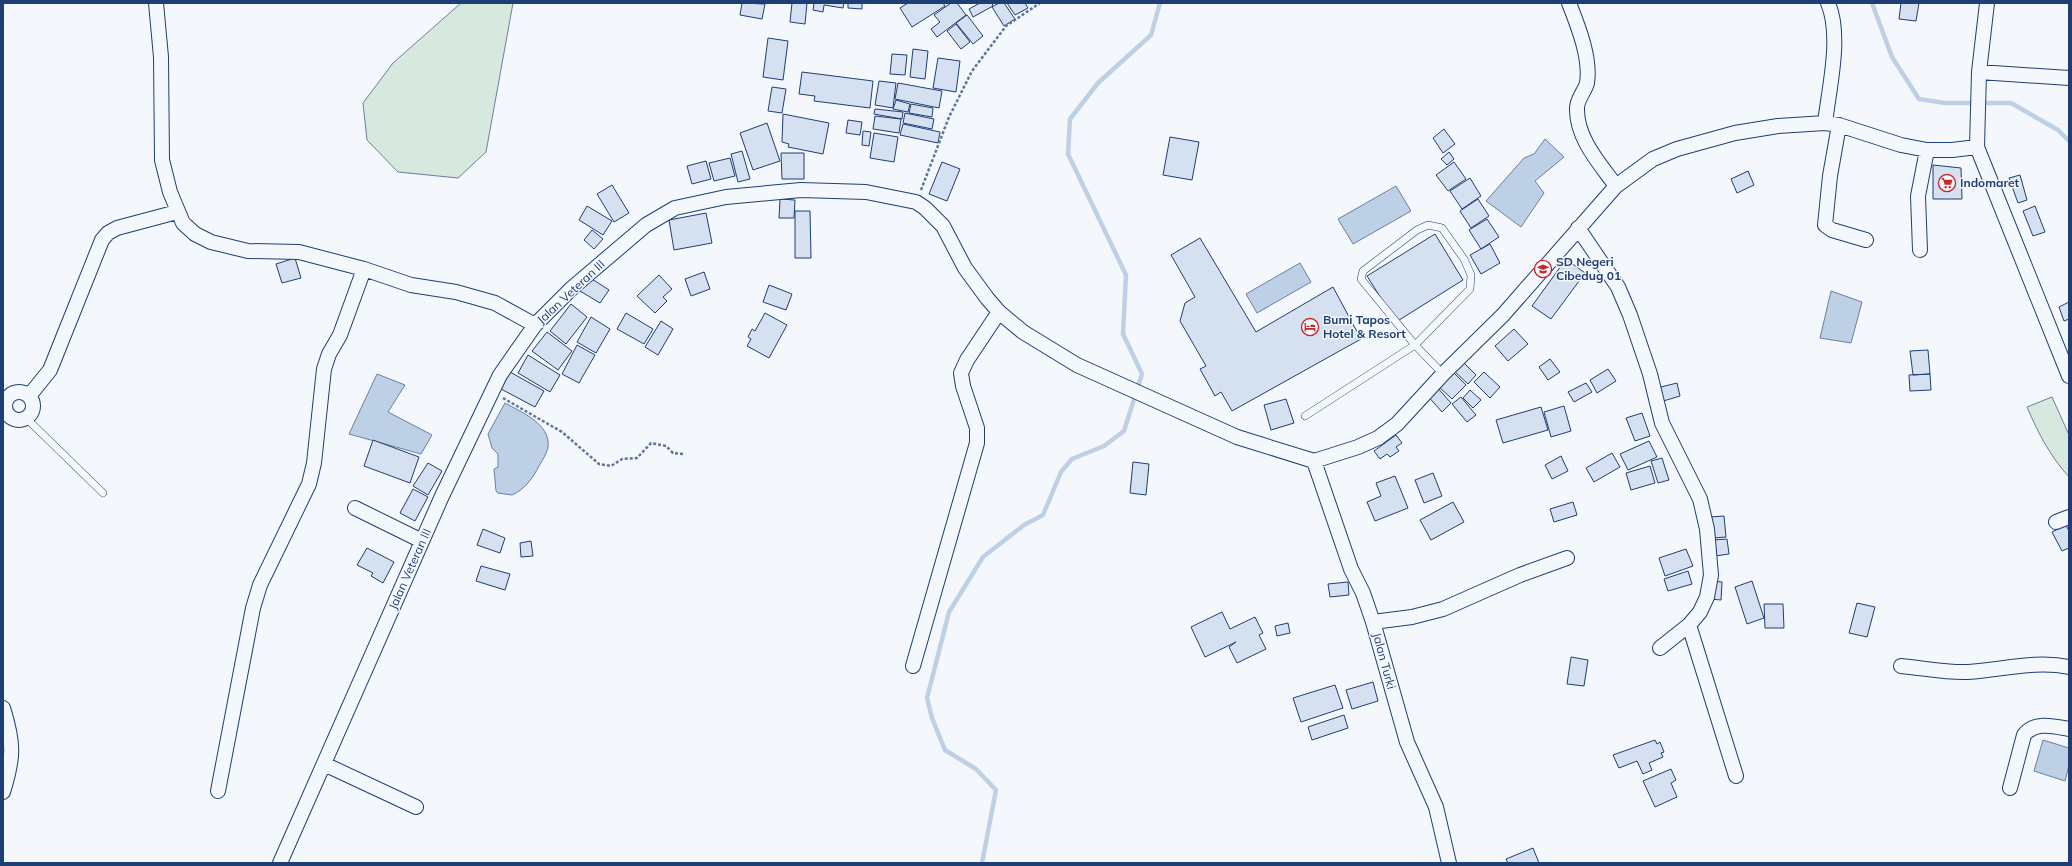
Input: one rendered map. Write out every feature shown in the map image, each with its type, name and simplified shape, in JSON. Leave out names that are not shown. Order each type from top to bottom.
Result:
[{"type":"street","points":[[156,3],[161,57],[162,160],[167,182],[177,212],[183,223],[191,230],[211,242],[248,251],[299,252],[364,269],[411,285],[456,292],[495,303],[535,325]]},
{"type":"street","points":[[1569,3],[1579,27],[1588,74],[1586,85],[1577,108],[1582,135],[1616,186]]},
{"type":"street","points":[[1828,3],[1832,12],[1834,47],[1830,176],[1825,225],[1832,230],[1866,240]]},
{"type":"street","points":[[1987,3],[1979,72],[1977,147],[2069,376]]},
{"type":"street","points":[[1979,72],[2069,79]]},
{"type":"street","points":[[1314,461],[1338,455],[1378,438],[1397,424],[1443,374],[1503,315],[1616,186],[1653,159],[1677,149],[1755,129],[1832,124],[1901,145],[1928,150],[1952,150],[1977,147]]},
{"type":"street","points":[[1920,250],[1918,196],[1928,150]]},
{"type":"street","name":"Jalan Veteran III","points":[[280,863],[422,541],[500,375],[535,325],[572,288],[646,226],[675,208],[726,197],[801,190],[866,192],[916,202],[926,208],[943,226],[966,268],[999,312],[1023,332],[1060,356],[1237,437],[1314,461]]},
{"type":"street","points":[[29,396],[50,370],[102,240],[108,233],[117,228],[177,212]]},
{"type":"street","points":[[1578,228],[1618,287],[1630,315],[1650,374],[1662,423],[1700,499],[1708,529],[1711,575],[1707,597],[1700,612],[1689,625],[1660,648]]},
{"type":"street","points":[[218,792],[253,608],[260,585],[309,484],[314,463],[324,369],[329,354],[340,335],[364,269]]},
{"type":"street","points":[[913,666],[977,443],[977,428],[963,386],[961,373],[967,360],[999,312]]},
{"type":"street","points":[[17,392],[29,396],[33,408],[26,418],[6,418],[7,399],[17,392]]},
{"type":"street","name":"Jalan Turki","points":[[1314,461],[1351,570],[1363,594],[1373,622],[1400,720],[1416,766],[1436,807],[1449,863]]},
{"type":"street","points":[[355,508],[422,541]]},
{"type":"street","points":[[1373,622],[1412,618],[1443,610],[1520,575],[1567,558]]},
{"type":"street","points":[[1689,625],[1736,776]]},
{"type":"street","points":[[1901,666],[1966,672],[2035,664],[2052,664],[2069,667]]},
{"type":"street","points":[[3,708],[10,730],[12,763],[3,792]]},
{"type":"street","points":[[2010,788],[2024,735],[2028,730],[2041,725],[2069,729]]},
{"type":"street","points":[[324,764],[416,807]]},
{"type":"lane","points":[[1305,416],[1416,345],[1470,289],[1471,275],[1464,259],[1442,228],[1435,225],[1428,225],[1417,230],[1363,271],[1360,279],[1416,345],[1443,374]]},
{"type":"lane","points":[[26,418],[102,493]]},
{"type":"path","points":[[916,202],[949,117],[972,71],[1006,26],[1040,3]]},
{"type":"path","points":[[492,392],[562,432],[591,459],[603,466],[611,466],[622,459],[637,458],[651,443],[666,446],[673,453],[683,454]]},
{"type":"shaded area","points":[[461,3],[513,3],[486,152],[458,178],[398,172],[367,140],[363,103],[393,63]]},
{"type":"shaded area","points":[[2052,397],[2069,435],[2069,477],[2045,444],[2027,407]]},
{"type":"water","points":[[1545,139],[1564,157],[1535,181],[1544,193],[1521,227],[1486,201],[1524,158],[1534,154]]},
{"type":"water","points":[[1396,186],[1411,211],[1353,244],[1338,219]]},
{"type":"water","points":[[1300,263],[1311,282],[1257,313],[1246,294]]},
{"type":"water","points":[[1831,291],[1862,302],[1851,343],[1820,338]]},
{"type":"water","points":[[377,374],[405,385],[388,412],[432,435],[421,454],[349,434]]},
{"type":"water","points":[[505,403],[540,425],[548,439],[547,452],[534,475],[524,487],[512,495],[498,493],[496,491],[494,469],[498,467],[498,454],[492,448],[488,434]]},
{"type":"water","points":[[2043,740],[2069,748],[2069,765],[2065,781],[2034,771]]},
{"type":"building","points":[[742,3],[765,4],[762,19],[740,15]]},
{"type":"building","points":[[792,3],[807,3],[805,24],[790,22]]},
{"type":"building","points":[[814,3],[844,3],[843,8],[824,5],[823,12],[813,10]]},
{"type":"building","points":[[848,3],[862,3],[862,9],[848,8]]},
{"type":"building","points":[[908,3],[943,3],[945,6],[912,27],[900,8]]},
{"type":"building","points":[[951,3],[957,3],[966,15],[937,37],[931,29],[940,22],[934,15]]},
{"type":"building","points":[[980,3],[992,3],[993,6],[973,17],[969,9]]},
{"type":"building","points":[[999,3],[1004,3],[1015,19],[1004,26],[992,7]]},
{"type":"building","points":[[1007,3],[1025,3],[1028,8],[1015,15]]},
{"type":"building","points":[[1901,3],[1919,3],[1916,21],[1899,19]]},
{"type":"building","points":[[967,15],[983,36],[973,44],[956,23]]},
{"type":"building","points":[[956,24],[970,42],[961,49],[947,31]]},
{"type":"building","points":[[768,38],[788,41],[783,80],[763,77]]},
{"type":"building","points":[[913,49],[928,51],[925,79],[910,77]]},
{"type":"building","points":[[892,54],[907,55],[905,75],[890,74]]},
{"type":"building","points":[[938,58],[960,61],[956,92],[933,88]]},
{"type":"building","points":[[802,72],[873,81],[870,108],[814,101],[815,96],[799,94]]},
{"type":"building","points":[[879,81],[896,83],[893,108],[875,105]]},
{"type":"building","points":[[898,83],[942,91],[939,108],[895,99]]},
{"type":"building","points":[[772,87],[786,89],[782,113],[768,111]]},
{"type":"building","points":[[896,100],[910,104],[908,112],[893,109]]},
{"type":"building","points":[[911,104],[933,108],[932,117],[909,113]]},
{"type":"building","points":[[875,109],[903,112],[902,119],[874,114]]},
{"type":"building","points":[[905,113],[934,119],[932,129],[903,123]]},
{"type":"building","points":[[783,114],[829,123],[823,154],[788,147],[789,144],[782,142]]},
{"type":"building","points":[[875,116],[901,119],[899,133],[873,129]]},
{"type":"building","points":[[848,120],[862,122],[860,135],[846,133]]},
{"type":"building","points":[[767,123],[780,161],[753,170],[740,133]]},
{"type":"building","points":[[903,124],[940,132],[938,143],[900,135]]},
{"type":"building","points":[[1444,129],[1455,144],[1443,153],[1433,138]]},
{"type":"building","points":[[863,131],[871,132],[869,146],[862,145]]},
{"type":"building","points":[[874,133],[898,137],[894,162],[870,158]]},
{"type":"building","points":[[1170,137],[1199,142],[1192,180],[1163,175]]},
{"type":"building","points":[[742,151],[750,179],[738,182],[731,154]]},
{"type":"building","points":[[1449,152],[1454,159],[1447,165],[1441,159]]},
{"type":"building","points":[[781,153],[804,153],[804,179],[782,179]]},
{"type":"building","points":[[730,158],[735,176],[714,181],[709,163]]},
{"type":"building","points":[[706,161],[711,179],[692,184],[687,166]]},
{"type":"building","points":[[942,162],[960,169],[947,201],[929,194]]},
{"type":"building","points":[[1454,162],[1466,179],[1448,191],[1436,175]]},
{"type":"building","name":"Indomaret","points":[[1933,165],[1961,168],[1962,199],[1933,199]]},
{"type":"building","points":[[1748,171],[1754,185],[1737,193],[1731,179]]},
{"type":"building","points":[[2020,175],[2027,200],[2018,203],[2009,178]]},
{"type":"building","points":[[1470,178],[1481,196],[1462,209],[1450,191]]},
{"type":"building","points":[[612,185],[629,213],[614,222],[597,194]]},
{"type":"building","points":[[780,199],[795,200],[794,218],[779,218]]},
{"type":"building","points":[[1478,199],[1489,216],[1471,228],[1460,211]]},
{"type":"building","points":[[587,206],[612,221],[603,235],[579,220]]},
{"type":"building","points":[[2035,206],[2045,232],[2033,236],[2023,211]]},
{"type":"building","points":[[795,211],[810,211],[811,258],[795,258]]},
{"type":"building","points":[[706,213],[712,243],[674,250],[669,220]]},
{"type":"building","points":[[1487,219],[1499,237],[1481,249],[1469,230]]},
{"type":"building","points":[[592,230],[603,239],[594,249],[584,240]]},
{"type":"building","points":[[1435,234],[1463,280],[1396,322],[1367,276]]},
{"type":"building","name":"Bumi Tapos Hotel & Resort","points":[[1200,238],[1256,332],[1333,287],[1361,339],[1232,411],[1221,392],[1215,396],[1200,369],[1206,366],[1180,321],[1185,303],[1195,297],[1171,255]]},
{"type":"building","points":[[1490,244],[1500,263],[1481,274],[1470,255]]},
{"type":"building","points":[[295,258],[301,278],[282,283],[276,264]]},
{"type":"building","points":[[1566,259],[1585,273],[1551,319],[1532,306]]},
{"type":"building","points":[[704,272],[710,289],[691,296],[685,279]]},
{"type":"building","points":[[659,275],[672,289],[663,297],[667,301],[655,313],[637,296]]},
{"type":"building","points":[[589,277],[609,290],[600,303],[580,291]]},
{"type":"building","points":[[769,285],[792,294],[786,310],[763,302]]},
{"type":"building","points":[[2069,302],[2069,319],[2064,321],[2059,307]]},
{"type":"building","points":[[571,304],[587,317],[566,344],[550,331]]},
{"type":"building","points":[[626,313],[653,329],[644,344],[617,329]]},
{"type":"building","points":[[765,313],[787,325],[769,358],[747,346],[751,339],[748,337],[752,329],[755,331]]},
{"type":"building","points":[[591,317],[610,329],[596,353],[577,342]]},
{"type":"building","points":[[661,321],[673,329],[658,355],[645,347]]},
{"type":"building","points":[[1514,329],[1528,344],[1508,361],[1495,346]]},
{"type":"building","points":[[547,332],[572,351],[558,370],[532,351]]},
{"type":"building","points":[[577,345],[595,355],[579,383],[562,374]]},
{"type":"building","points":[[1928,350],[1930,374],[1913,375],[1910,351]]},
{"type":"building","points":[[528,355],[560,375],[550,392],[518,373]]},
{"type":"building","points":[[1550,359],[1560,372],[1548,380],[1539,367]]},
{"type":"building","points":[[1462,361],[1476,375],[1468,384],[1453,370]]},
{"type":"building","points":[[1608,369],[1616,381],[1597,393],[1590,380]]},
{"type":"building","points":[[1452,371],[1466,385],[1452,399],[1438,386]]},
{"type":"building","points":[[510,372],[544,391],[535,407],[501,389]]},
{"type":"building","points":[[1484,372],[1500,387],[1490,398],[1474,382]]},
{"type":"building","points":[[1930,374],[1931,390],[1910,391],[1909,375]]},
{"type":"building","points":[[1586,383],[1592,392],[1574,402],[1568,392]]},
{"type":"building","points":[[1677,383],[1680,396],[1660,402],[1657,388]]},
{"type":"building","points":[[1436,386],[1451,403],[1442,412],[1426,394]]},
{"type":"building","points":[[1470,390],[1481,400],[1473,408],[1463,398]]},
{"type":"building","points":[[1461,397],[1476,415],[1467,422],[1452,404]]},
{"type":"building","points":[[1286,399],[1294,423],[1271,430],[1264,405]]},
{"type":"building","points":[[1564,406],[1571,431],[1551,437],[1544,412]]},
{"type":"building","points":[[1541,407],[1548,430],[1503,443],[1496,420]]},
{"type":"building","points":[[1642,413],[1650,436],[1635,441],[1626,418]]},
{"type":"building","points":[[1396,435],[1402,443],[1396,447],[1399,451],[1390,457],[1387,454],[1380,459],[1374,451]]},
{"type":"building","points":[[373,440],[419,457],[410,483],[364,466]]},
{"type":"building","points":[[1649,441],[1657,457],[1628,470],[1620,454]]},
{"type":"building","points":[[1612,453],[1620,467],[1594,482],[1586,468]]},
{"type":"building","points":[[1561,456],[1568,471],[1552,479],[1545,465]]},
{"type":"building","points":[[1662,458],[1669,480],[1658,483],[1651,461]]},
{"type":"building","points":[[1133,462],[1149,464],[1146,495],[1130,493]]},
{"type":"building","points":[[428,463],[442,471],[428,495],[413,486]]},
{"type":"building","points":[[1650,466],[1655,483],[1631,490],[1626,473]]},
{"type":"building","points":[[1433,473],[1442,496],[1424,503],[1415,480]]},
{"type":"building","points":[[1395,476],[1408,508],[1375,521],[1367,502],[1381,496],[1376,483]]},
{"type":"building","points":[[413,489],[428,497],[415,521],[400,513]]},
{"type":"building","points":[[1453,502],[1464,522],[1431,540],[1420,520]]},
{"type":"building","points":[[1573,502],[1577,515],[1554,522],[1550,509]]},
{"type":"building","points":[[1724,516],[1726,537],[1713,538],[1710,517]]},
{"type":"building","points":[[2066,525],[2069,531],[2069,548],[2062,551],[2052,532]]},
{"type":"building","points":[[483,529],[505,538],[500,553],[477,545]]},
{"type":"building","points":[[1727,539],[1729,554],[1715,556],[1713,540]]},
{"type":"building","points":[[531,541],[533,556],[521,557],[520,543]]},
{"type":"building","points":[[367,548],[394,562],[383,583],[371,576],[373,573],[357,565]]},
{"type":"building","points":[[1686,549],[1693,566],[1665,576],[1659,558]]},
{"type":"building","points":[[481,566],[510,574],[505,590],[476,581]]},
{"type":"building","points":[[1688,571],[1692,584],[1668,591],[1664,579]]},
{"type":"building","points":[[1711,581],[1722,582],[1721,600],[1710,599]]},
{"type":"building","points":[[1752,581],[1764,618],[1747,624],[1735,587]]},
{"type":"building","points":[[1348,582],[1349,595],[1330,597],[1328,584]]},
{"type":"building","points":[[1857,603],[1875,607],[1867,637],[1849,633]]},
{"type":"building","points":[[1764,604],[1783,604],[1784,628],[1765,628]]},
{"type":"building","points":[[1222,612],[1230,629],[1255,617],[1263,633],[1259,635],[1266,649],[1237,663],[1229,647],[1236,642],[1205,657],[1191,627]]},
{"type":"building","points":[[1288,623],[1290,633],[1277,636],[1275,626]]},
{"type":"building","points":[[1571,657],[1588,660],[1584,686],[1567,684]]},
{"type":"building","points":[[1373,682],[1378,701],[1352,709],[1346,690]]},
{"type":"building","points":[[1335,685],[1343,708],[1301,722],[1293,698]]},
{"type":"building","points":[[1344,715],[1348,728],[1312,740],[1308,727]]},
{"type":"building","points":[[1655,740],[1657,744],[1660,742],[1664,752],[1661,753],[1663,757],[1649,763],[1652,770],[1643,774],[1637,761],[1619,768],[1613,755]]},
{"type":"building","points":[[1671,769],[1676,780],[1671,783],[1677,797],[1655,807],[1643,781]]},
{"type":"building","points":[[1533,848],[1539,863],[1508,863],[1506,859]]},
{"type":"waterway","points":[[982,863],[996,790],[976,769],[945,750],[932,718],[927,698],[949,612],[983,557],[1024,525],[1043,515],[1061,472],[1072,459],[1104,446],[1124,431],[1142,374],[1123,334],[1126,275],[1068,154],[1070,119],[1098,83],[1151,35],[1160,3]]},
{"type":"waterway","points":[[1872,3],[1892,57],[1919,99],[1945,103],[2011,103],[2058,130],[2069,141]]},
{"type":"place","name":"Indomaret","points":[[1947,183]]},
{"type":"place","name":"SD Negeri Cibedug 01","points":[[1543,269]]},
{"type":"place","name":"Bumi Tapos Hotel & Resort","points":[[1310,327]]}]
